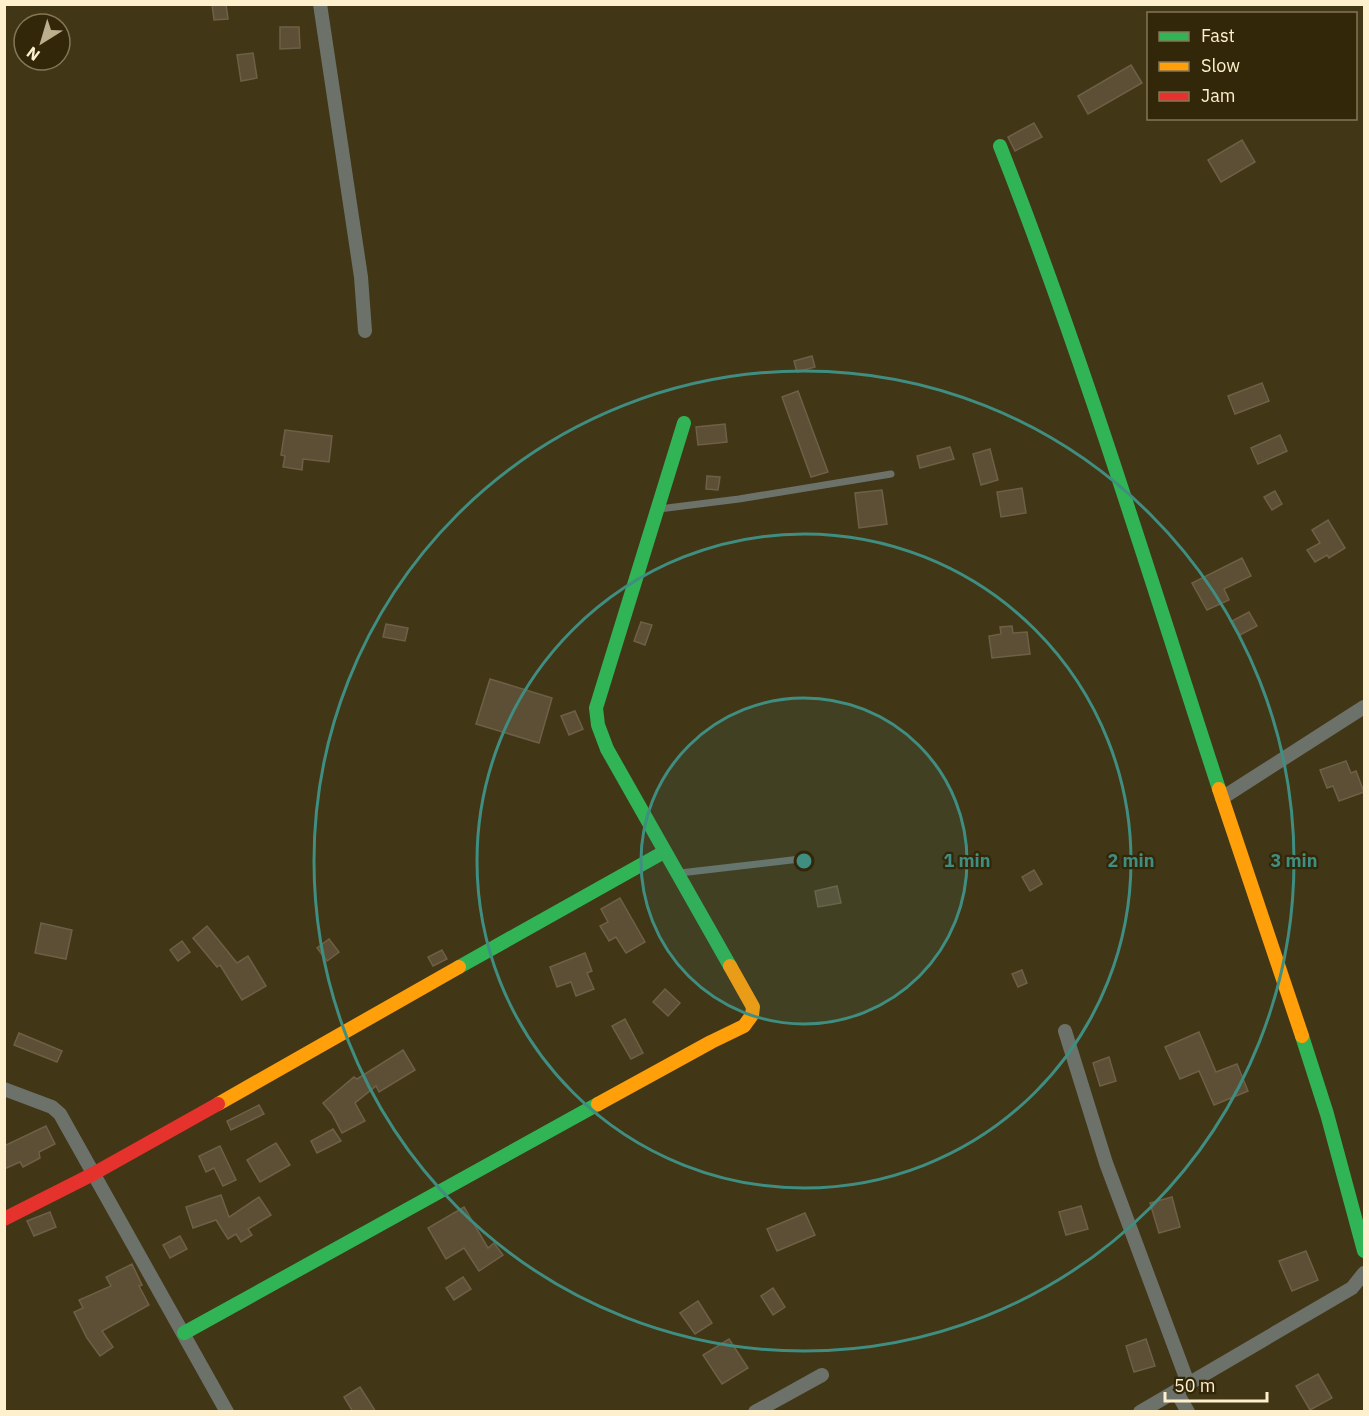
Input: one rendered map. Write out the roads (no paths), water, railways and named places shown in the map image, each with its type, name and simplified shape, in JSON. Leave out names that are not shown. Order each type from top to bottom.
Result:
[{"type":"street","points":[[320,4],[361,277],[365,331]]},
{"type":"street","points":[[1000,146],[1068,326],[1327,1114],[1365,1251]]},
{"type":"street","points":[[184,1333],[711,1042],[746,1027],[753,1015],[753,1007],[607,749],[598,725],[596,708],[684,423]]},
{"type":"street","points":[[1222,798],[1365,707]]},
{"type":"street","points":[[4,1220],[93,1174],[664,852]]},
{"type":"street","points":[[1065,1031],[1106,1163],[1182,1387],[1188,1412]]},
{"type":"street","points":[[4,1089],[52,1107],[60,1114],[227,1412]]},
{"type":"street","points":[[1140,1412],[1352,1288],[1365,1274]]},
{"type":"street","points":[[755,1412],[822,1375]]},
{"type":"lane","points":[[658,509],[739,499],[891,474]]},
{"type":"lane","points":[[677,873],[800,858]]}]
